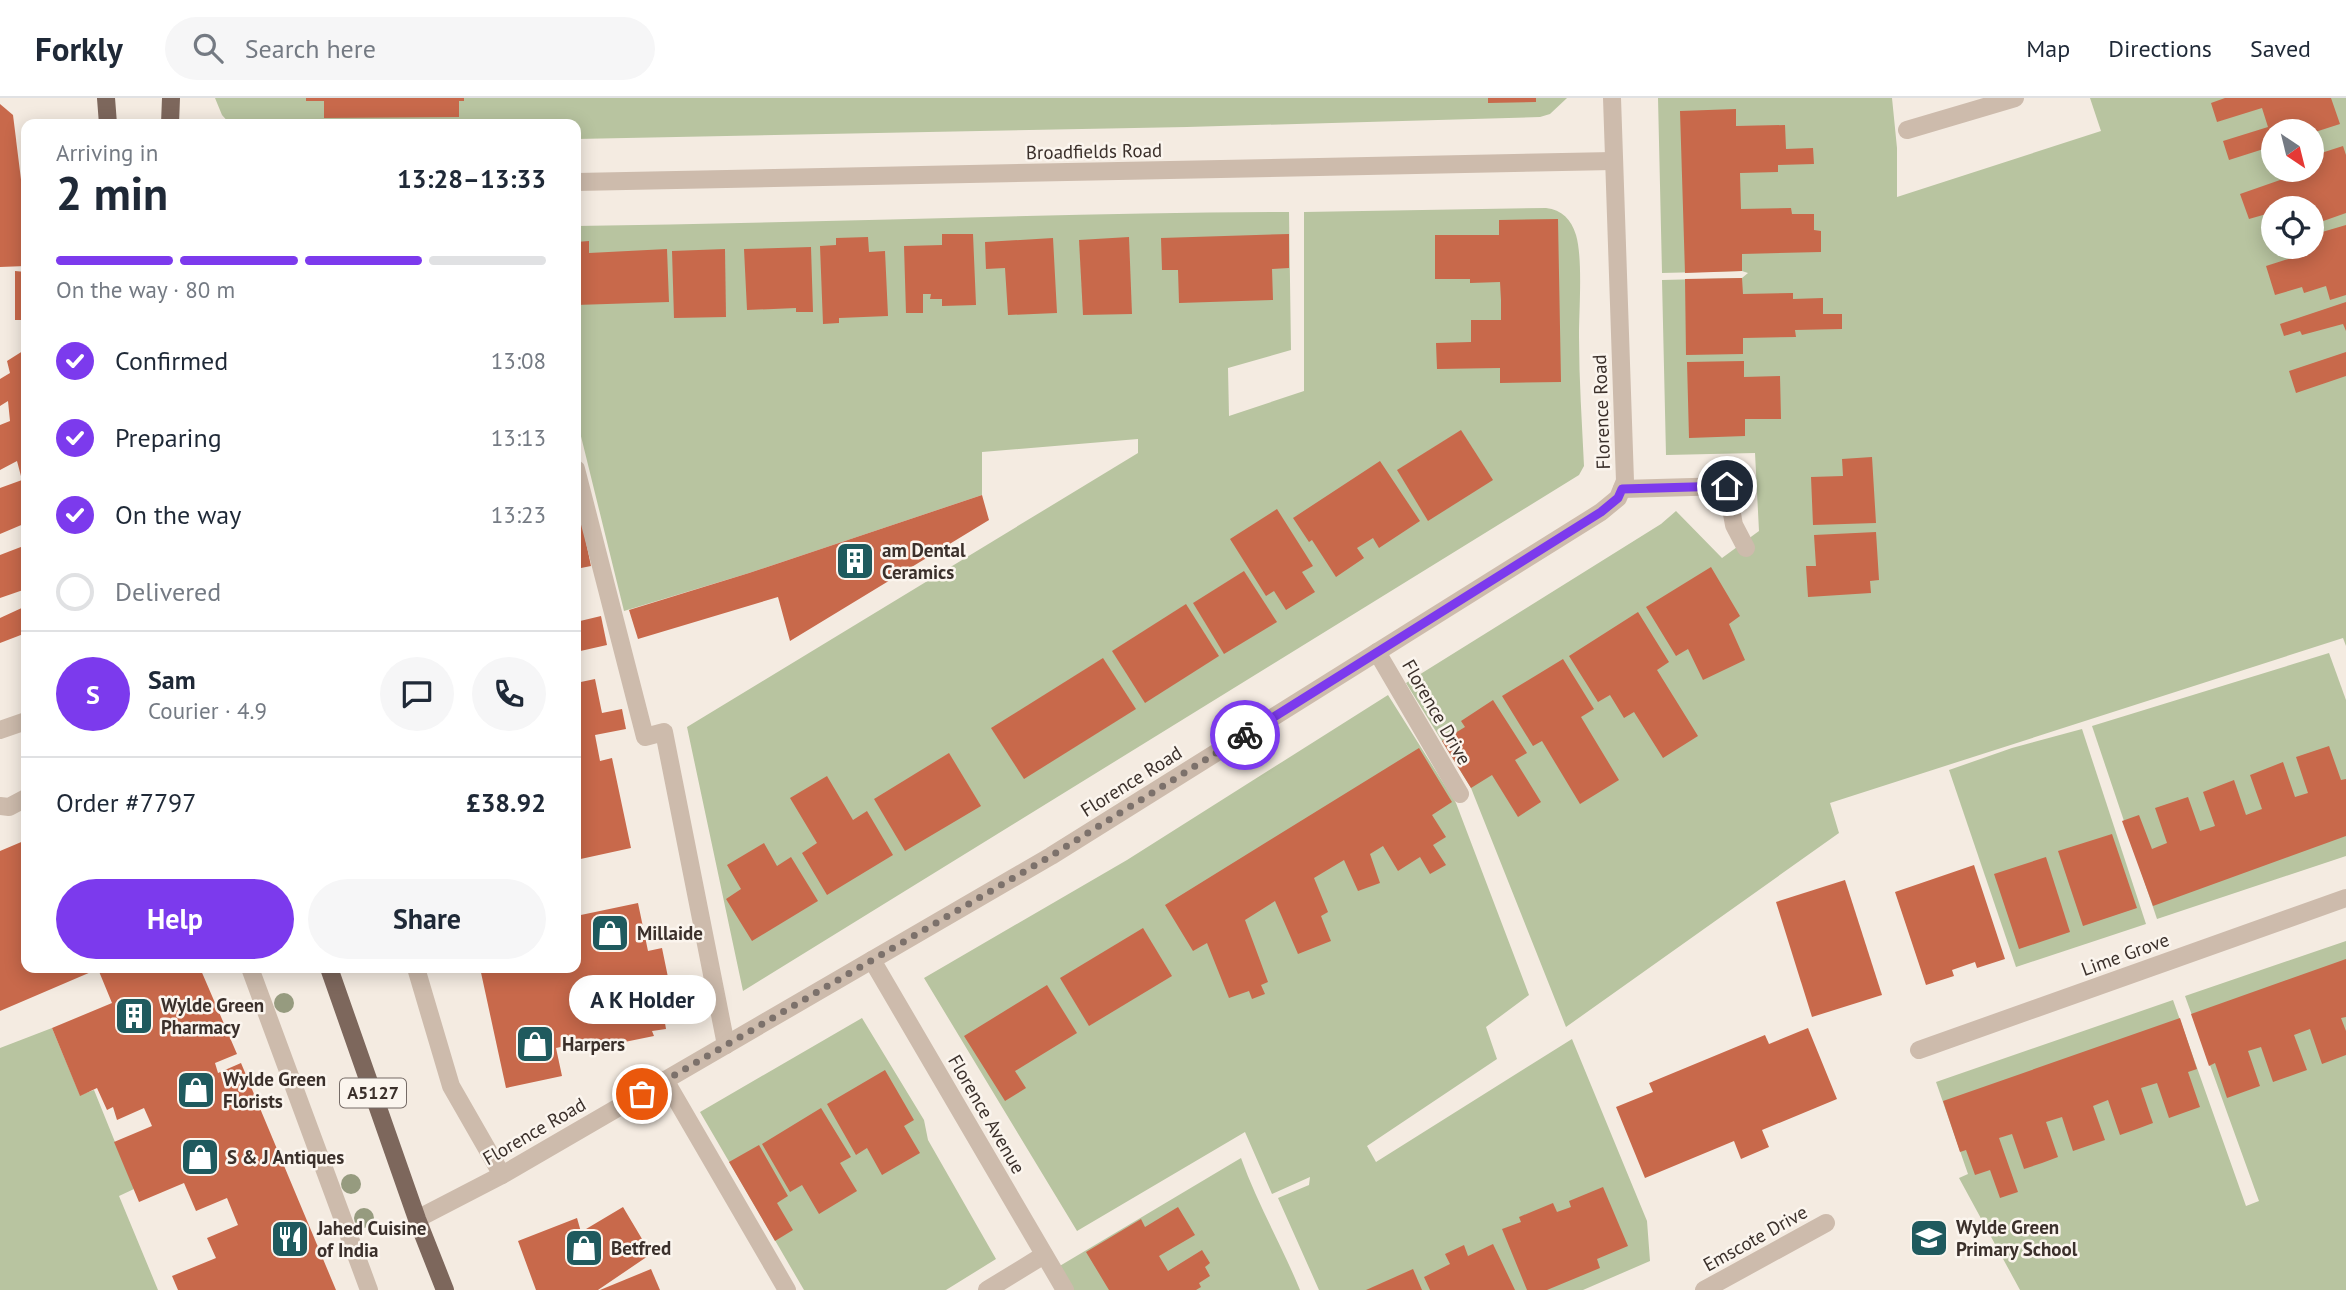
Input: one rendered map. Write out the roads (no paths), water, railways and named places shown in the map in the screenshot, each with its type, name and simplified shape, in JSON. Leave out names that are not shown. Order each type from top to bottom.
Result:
[{"type":"main road","points":[[106,98],[108,119]]},
{"type":"main road","points":[[170,119],[171,98]]},
{"type":"main road","name":"A5127","points":[[331,973],[417,1219],[445,1290]]},
{"type":"street","name":"Florence Road","points":[[417,1219],[502,1175],[1051,856],[1601,512],[1618,498],[1625,481],[1612,98]]},
{"type":"street","points":[[1907,130],[1961,106],[2015,98]]},
{"type":"street","name":"Broadfields Road","points":[[581,182],[1613,161]]},
{"type":"street","points":[[1622,489],[1727,486],[1734,525],[1746,548]]},
{"type":"street","points":[[581,488],[645,737],[664,732],[726,1045]]},
{"type":"street","name":"Florence Drive","points":[[1377,652],[1460,794]]},
{"type":"street","points":[[0,730],[21,723]]},
{"type":"street","points":[[0,806],[9,807],[21,801]]},
{"type":"street","name":"Lime Grove","points":[[1919,1050],[2346,898]]},
{"type":"street","name":"Florence Avenue","points":[[872,960],[1065,1290]]},
{"type":"street","points":[[252,973],[369,1290]]},
{"type":"street","points":[[417,973],[451,1086],[502,1175]]},
{"type":"street","points":[[665,1080],[787,1290]]},
{"type":"street","name":"Emscote Drive","points":[[1704,1290],[1826,1223]]},
{"type":"street","points":[[988,1290],[1044,1255]]},
{"type":"place","name":"am Dental Ceramics","points":[[855,561]]},
{"type":"place","name":"Millaide","points":[[610,933]]},
{"type":"place","name":"Wylde Green Pharmacy","points":[[134,1016]]},
{"type":"place","name":"Harpers","points":[[535,1044]]},
{"type":"place","name":"Wylde Green Florists","points":[[196,1090]]},
{"type":"place","name":"A K Holder","points":[[642,1094]]},
{"type":"place","name":"S & J Antiques","points":[[200,1157]]},
{"type":"place","name":"Wylde Green Primary School","points":[[1929,1238]]},
{"type":"place","name":"Jahed Cuisine of India","points":[[290,1239]]},
{"type":"place","name":"Betfred","points":[[584,1248]]}]
